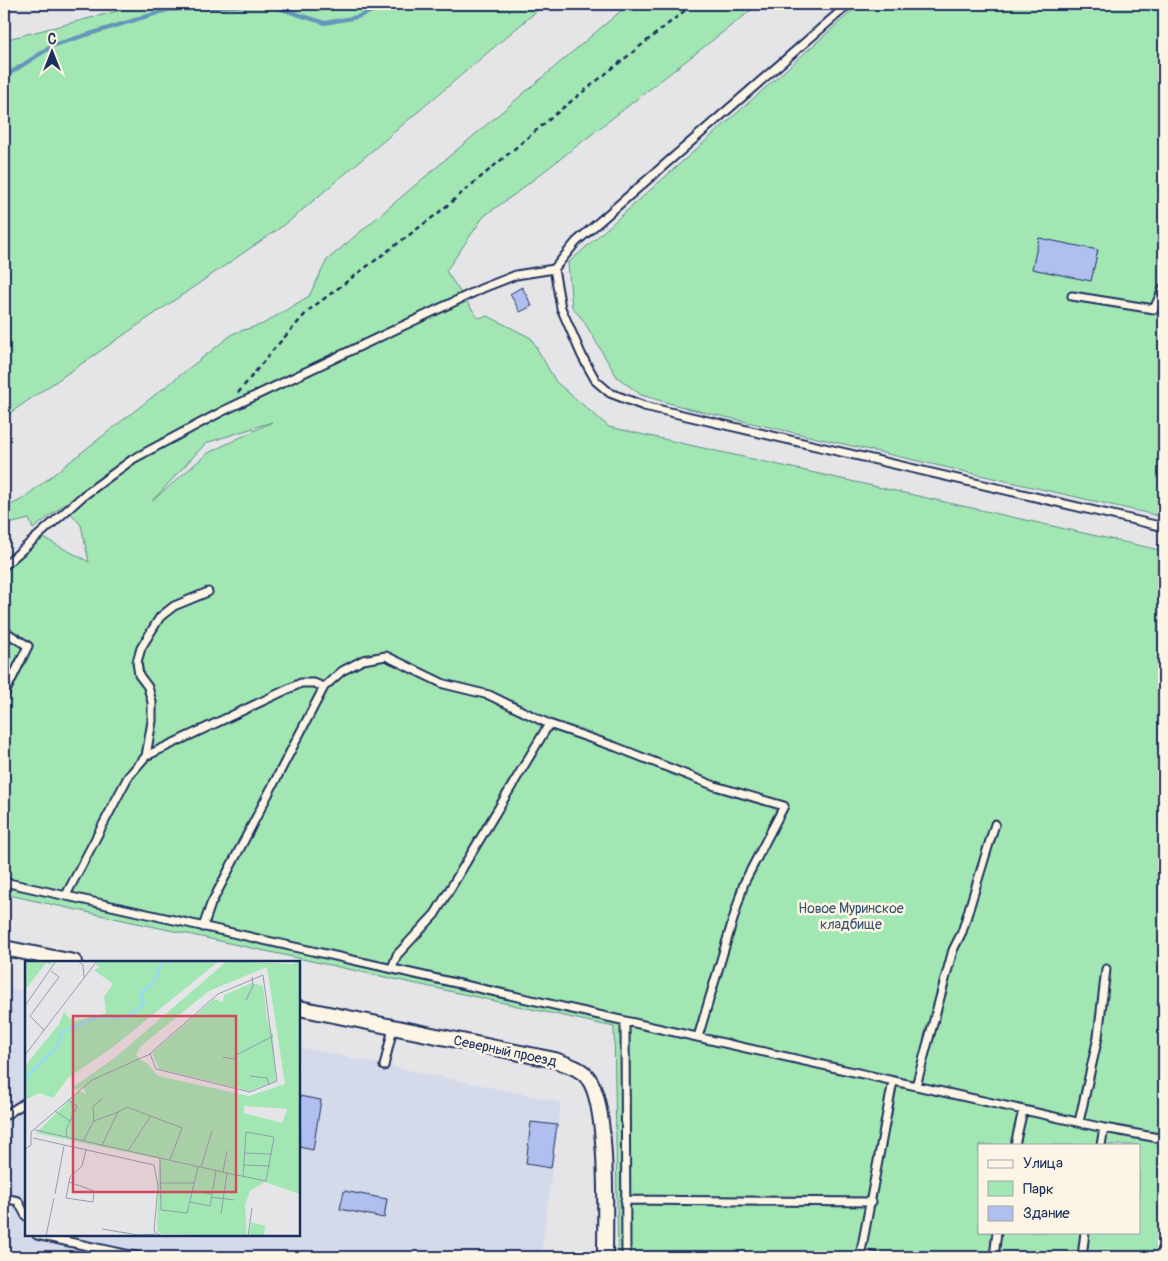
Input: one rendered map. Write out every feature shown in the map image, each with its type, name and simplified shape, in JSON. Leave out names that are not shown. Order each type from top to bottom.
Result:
[{"type":"street","points":[[4,948],[69,961]]},
{"type":"street","name":"Северный проезд","points":[[300,1008],[555,1060],[581,1071],[589,1079],[596,1092],[600,1106],[603,1146],[605,1257]]},
{"type":"lane","points":[[4,566],[83,496],[133,459],[223,411],[483,288],[516,275],[554,269],[576,242],[849,4]]},
{"type":"lane","points":[[554,269],[561,308],[582,356],[596,381],[610,393],[644,406],[1164,527]]},
{"type":"lane","points":[[1072,296],[1154,308],[1164,287]]},
{"type":"lane","points":[[146,756],[152,721],[152,702],[148,687],[139,675],[138,662],[141,648],[160,617],[174,606],[208,592]]},
{"type":"lane","points":[[4,631],[28,646],[4,695]]},
{"type":"lane","points":[[203,927],[211,904],[324,687],[342,671],[362,660],[386,656],[444,684],[489,695],[549,724],[616,747],[715,786],[784,806],[744,883],[698,1037]]},
{"type":"lane","points":[[66,895],[128,777],[146,756],[301,683],[314,683],[324,687]]},
{"type":"lane","points":[[392,968],[397,955],[435,914],[549,724]]},
{"type":"lane","points":[[916,1086],[953,950],[962,932],[995,824]]},
{"type":"lane","points":[[4,882],[625,1022],[1104,1128],[1164,1139]]},
{"type":"lane","points":[[1079,1122],[1098,1037],[1106,969]]},
{"type":"lane","points":[[625,1022],[626,1257]]},
{"type":"lane","points":[[384,1066],[393,1028]]},
{"type":"lane","points":[[875,1257],[861,1256],[893,1081]]},
{"type":"lane","points":[[4,1116],[25,1103]]},
{"type":"lane","points":[[1015,1144],[1023,1110]]},
{"type":"lane","points":[[1101,1144],[1104,1128]]},
{"type":"lane","points":[[4,1198],[18,1200],[25,1214]]},
{"type":"lane","points":[[625,1200],[872,1202]]},
{"type":"lane","points":[[994,1257],[998,1234]]},
{"type":"lane","points":[[1082,1257],[1085,1234]]},
{"type":"lane","points":[[42,1236],[139,1257]]},
{"type":"path","points":[[223,411],[273,350],[310,310],[437,214],[564,107],[693,4]]},
{"type":"shaded area","points":[[4,987],[25,991],[25,1236],[300,1236],[300,1047],[561,1102],[541,1257],[4,1257]]},
{"type":"green space","points":[[145,4],[545,4],[287,223],[4,417],[4,40]]},
{"type":"green space","name":"Новое Муринское кладбище","points":[[629,4],[759,4],[515,194],[484,216],[446,271],[478,318],[488,316],[531,338],[556,382],[609,427],[1164,551],[1164,1257],[618,1257],[614,1027],[4,894],[4,573],[42,537],[89,562],[81,525],[68,510],[67,502],[33,529],[29,519],[9,524],[4,521],[4,508],[21,500],[234,333],[263,324],[309,296],[327,260]],"holes":[[[272,422],[208,453],[152,501],[206,443]]]},
{"type":"green space","points":[[860,4],[1164,4],[1164,517],[690,409],[641,395],[617,377],[583,320],[572,307],[568,263]]},
{"type":"building","points":[[1039,238],[1098,250],[1091,281],[1032,269]]},
{"type":"building","points":[[522,287],[532,306],[520,312],[510,294]]},
{"type":"building","points":[[300,1096],[321,1100],[313,1150],[300,1147]]},
{"type":"building","points":[[531,1122],[557,1125],[551,1168],[526,1164]]},
{"type":"building","points":[[344,1191],[387,1199],[384,1218],[340,1209]]},
{"type":"waterway","points":[[4,77],[54,45],[167,10],[265,4],[325,23],[357,17],[391,4]]}]
